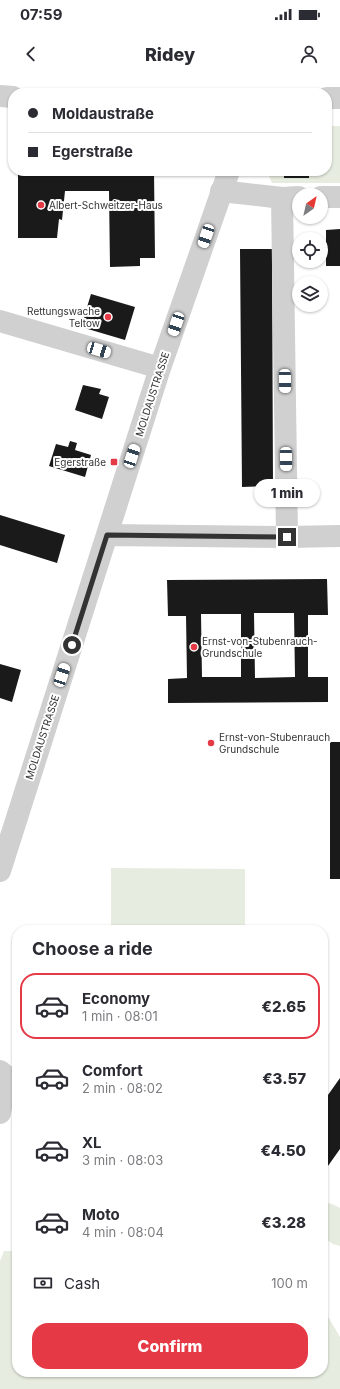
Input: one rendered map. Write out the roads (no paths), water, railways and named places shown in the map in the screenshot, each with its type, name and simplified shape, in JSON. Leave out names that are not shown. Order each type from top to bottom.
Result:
[{"type":"street","name":"MOLDAUSTRASSE","points":[[0,871],[160,368],[227,176]]},
{"type":"street","points":[[221,191],[291,198],[287,537]]},
{"type":"street","points":[[328,197],[340,197]]},
{"type":"street","points":[[0,321],[160,368]]},
{"type":"street","points":[[107,535],[287,537],[340,536]]},
{"type":"street","points":[[0,1071],[6,1076],[0,1113]]},
{"type":"place","name":"Albert-Schweitzer-Haus","points":[[41,205]]},
{"type":"place","name":"Rettungswache Teltow","points":[[108,317]]},
{"type":"place","name":"Egerstraße","points":[[114,462]]},
{"type":"place","name":"Ernst-von-Stubenrauch- Grundschule","points":[[194,647]]},
{"type":"place","name":"Ernst-von-Stubenrauch Grundschule","points":[[211,743]]}]
